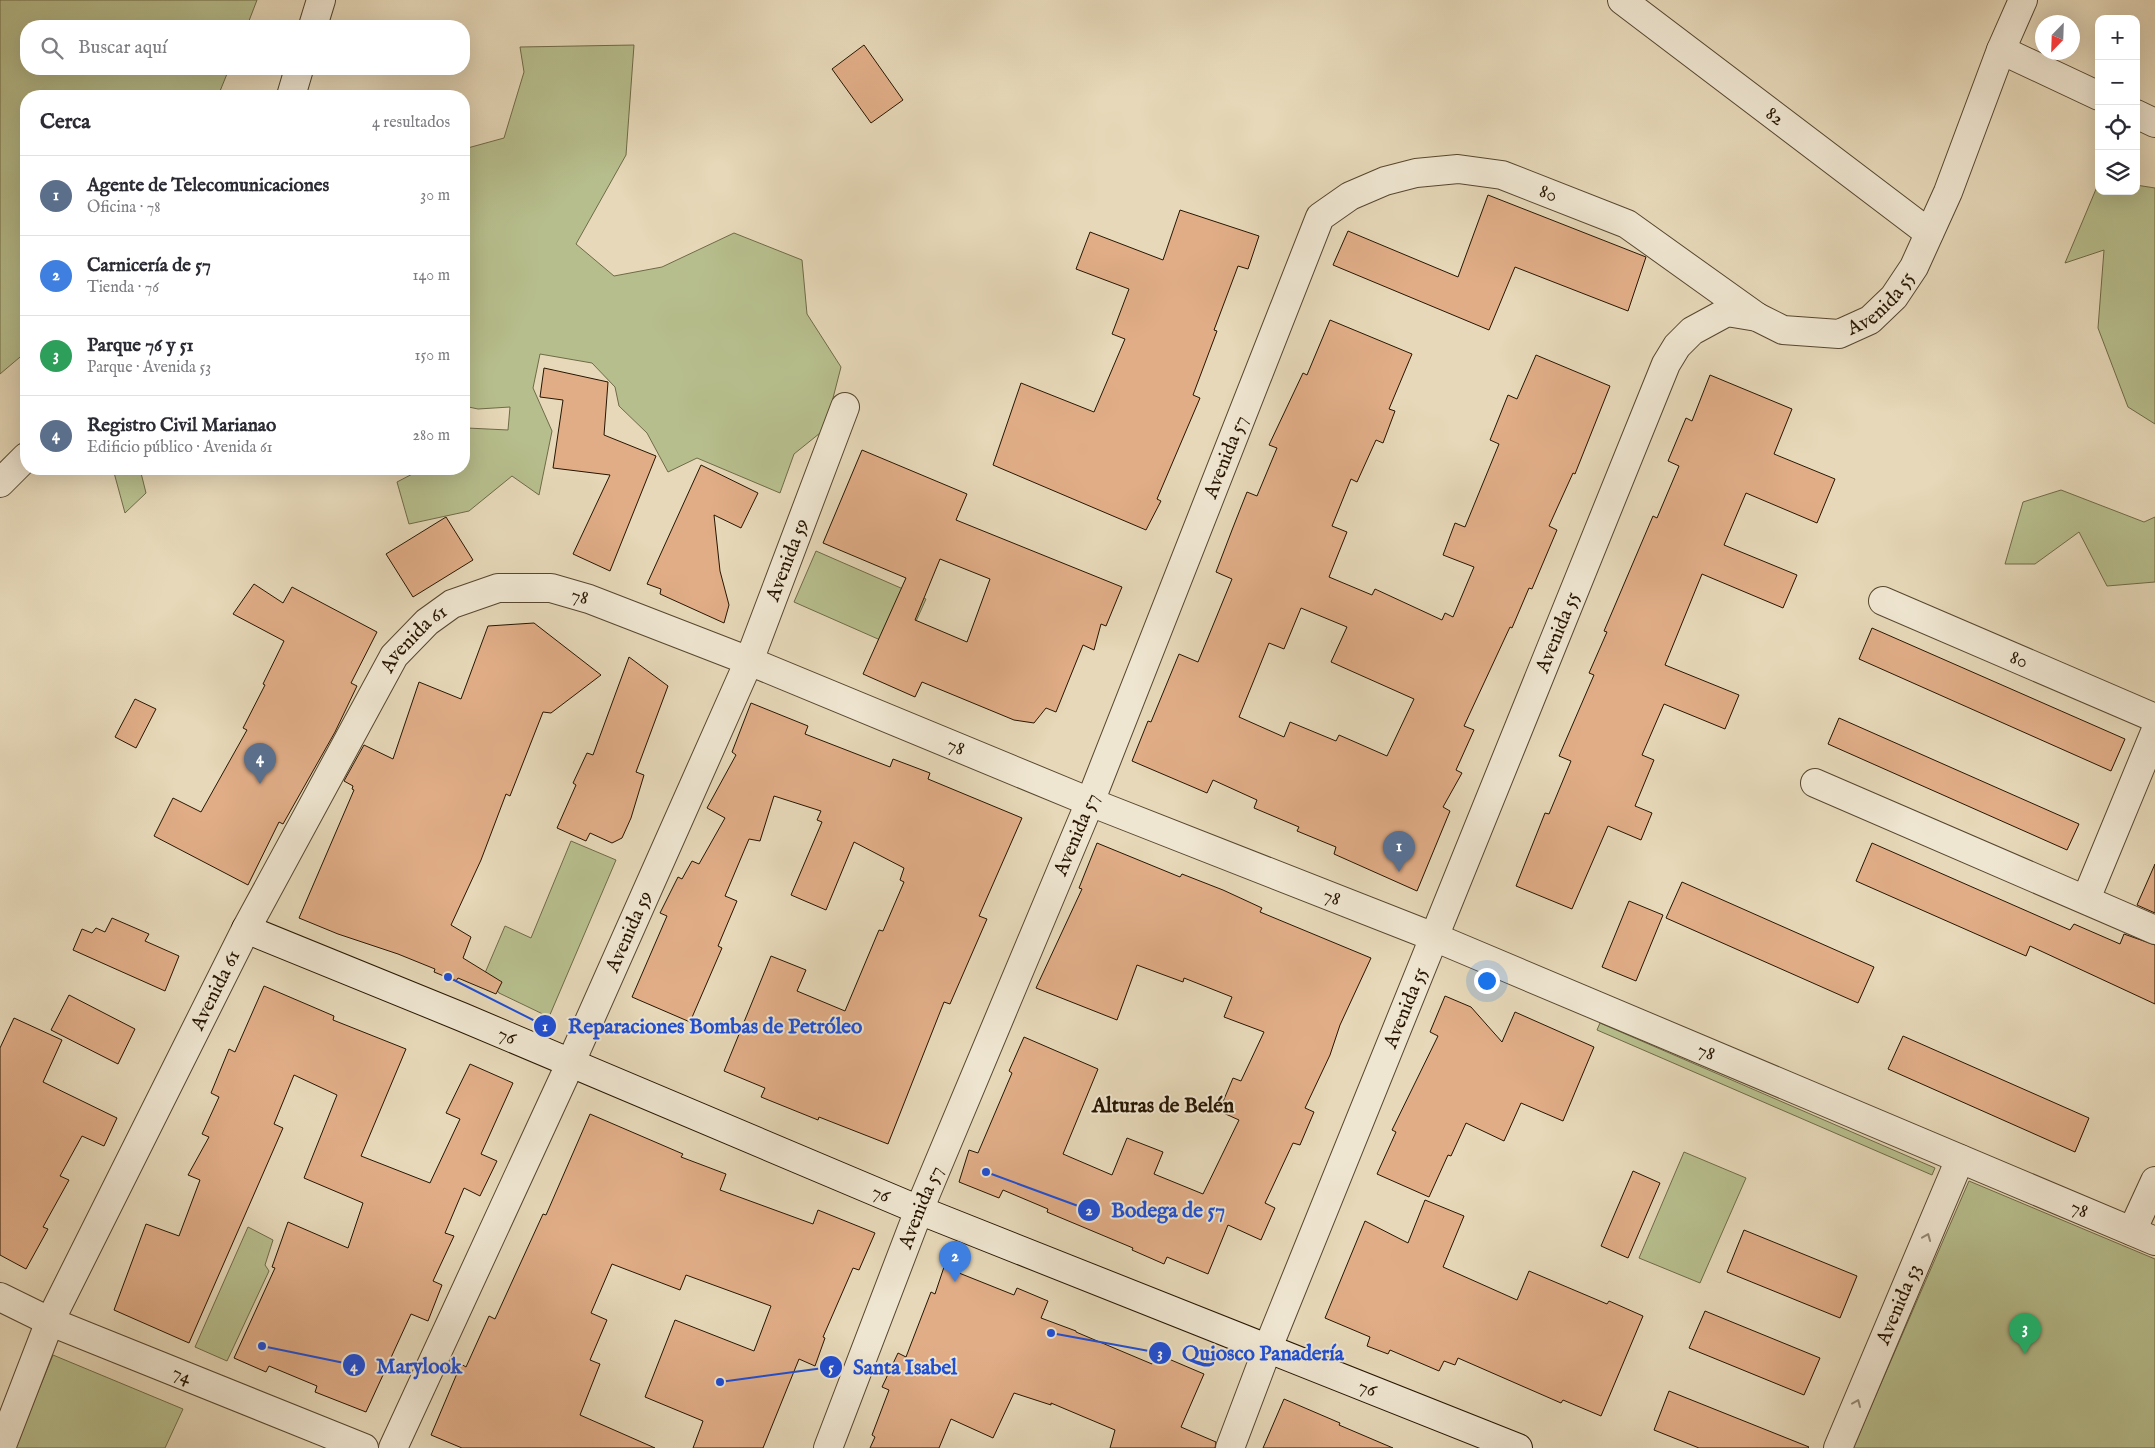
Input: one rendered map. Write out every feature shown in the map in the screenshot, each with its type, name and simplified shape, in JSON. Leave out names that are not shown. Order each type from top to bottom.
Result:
[{"type":"street","points":[[315,20],[321,0]]},
{"type":"street","name":"82","points":[[1622,0],[1929,234]]},
{"type":"street","name":"Avenida 55","points":[[1230,1448],[1267,1350],[1666,364],[1677,346],[1692,331],[1708,320],[1727,312],[1757,317],[1783,330],[1839,334],[1870,320],[1894,298],[1914,267],[1948,192],[2001,50],[2023,0]]},
{"type":"street","points":[[2001,50],[2095,94]]},
{"type":"street","points":[[293,90],[297,75]]},
{"type":"street","points":[[2140,116],[2155,123]]},
{"type":"street","name":"80","points":[[1320,217],[1350,196],[1385,181],[1416,173],[1458,169],[1502,175],[1627,224],[1757,317]]},
{"type":"street","name":"Avenida 57","points":[[828,1448],[919,1210],[1090,802],[1320,217]]},
{"type":"street","name":"Avenida 59","points":[[393,1448],[569,1063],[749,661],[845,408]]},
{"type":"street","points":[[0,482],[20,463]]},
{"type":"street","name":"78","points":[[498,588],[550,588],[590,599],[749,661],[1090,802],[1434,937],[2143,1236]]},
{"type":"street","name":"Avenida 61","points":[[1,1448],[50,1321],[246,929],[394,656],[427,622],[452,604],[498,588]]},
{"type":"street","name":"80","points":[[1883,601],[2155,718]]},
{"type":"street","points":[[2086,899],[2155,732]]},
{"type":"street","points":[[1815,783],[2155,930]]},
{"type":"street","name":"76","points":[[246,929],[919,1210],[1267,1350],[1518,1448]]},
{"type":"street","name":"Avenida 53","points":[[1838,1448],[1960,1159]]},
{"type":"street","points":[[2143,1236],[2155,1181]]},
{"type":"street","name":"74","points":[[0,1297],[50,1321],[364,1448]]},
{"type":"green space","points":[[0,0],[257,0],[249,20],[20,20],[20,75],[227,75],[220,90],[20,90],[20,357],[0,374]]},
{"type":"green space","points":[[634,45],[626,155],[576,244],[614,276],[662,267],[734,233],[802,260],[807,314],[841,367],[825,429],[794,454],[780,493],[697,458],[668,472],[647,433],[619,406],[615,387],[592,363],[540,354],[533,388],[552,431],[539,495],[512,476],[469,511],[409,524],[397,482],[410,475],[470,475],[470,428],[508,430],[510,407],[478,409],[470,407],[470,147],[504,138],[524,72],[520,47]]},
{"type":"green space","points":[[2140,186],[2155,188],[2155,424],[2128,407],[2098,328],[2104,250],[2065,263],[2095,192],[2095,195],[2140,195]]},
{"type":"green space","points":[[115,475],[142,475],[146,493],[125,513]]},
{"type":"green space","points":[[2061,490],[2144,522],[2155,517],[2155,582],[2107,586],[2079,532],[2035,564],[2005,564],[2023,502]]},
{"type":"green space","points":[[816,551],[926,599],[903,650],[794,602]]},
{"type":"green space","points":[[571,841],[616,860],[549,1017],[499,993],[485,973],[505,926],[531,938]]},
{"type":"green space","points":[[1600,1023],[1935,1168],[1932,1175],[1597,1030]]},
{"type":"green space","points":[[1684,1152],[1746,1178],[1700,1283],[1639,1258]]},
{"type":"green space","points":[[1969,1181],[2155,1259],[2155,1448],[1853,1448]]},
{"type":"green space","points":[[248,1227],[273,1240],[265,1265],[269,1271],[227,1361],[195,1347]]},
{"type":"green space","points":[[53,1355],[183,1409],[165,1448],[15,1448]]},
{"type":"building","points":[[864,45],[903,100],[871,123],[832,69]]},
{"type":"building","points":[[1488,195],[1646,257],[1628,311],[1515,267],[1489,330],[1333,265],[1348,231],[1458,277]]},
{"type":"building","points":[[1180,210],[1259,236],[1248,269],[1238,266],[1214,330],[1217,331],[1193,395],[1200,398],[1157,499],[1161,501],[1146,530],[993,465],[1021,383],[1094,412],[1125,339],[1112,334],[1129,289],[1076,269],[1090,232],[1163,260]]},
{"type":"building","points":[[1330,320],[1412,354],[1389,409],[1395,411],[1383,443],[1376,440],[1357,482],[1351,479],[1332,526],[1347,532],[1329,577],[1372,595],[1375,589],[1442,620],[1445,613],[1453,617],[1474,567],[1443,555],[1455,523],[1465,527],[1499,444],[1490,440],[1508,395],[1517,399],[1536,355],[1610,386],[1575,474],[1573,473],[1549,526],[1557,530],[1532,589],[1529,588],[1512,628],[1510,627],[1464,726],[1474,730],[1456,770],[1462,773],[1443,807],[1450,811],[1417,891],[1334,854],[1336,847],[1297,831],[1299,827],[1254,808],[1257,800],[1213,780],[1207,793],[1132,761],[1148,721],[1151,722],[1179,654],[1198,662],[1232,579],[1216,572],[1247,492],[1257,496],[1277,448],[1269,445],[1303,373],[1307,375]],"holes":[[[1301,608],[1347,627],[1331,662],[1414,699],[1387,756],[1339,735],[1336,741],[1290,722],[1284,737],[1239,717],[1269,643],[1284,649]]]},
{"type":"building","points":[[544,368],[608,382],[604,435],[656,456],[610,571],[573,554],[610,475],[553,468],[563,400],[540,397]]},
{"type":"building","points":[[1710,375],[1792,409],[1774,454],[1835,479],[1817,523],[1746,493],[1724,545],[1797,575],[1783,608],[1702,574],[1665,665],[1739,695],[1725,729],[1664,704],[1642,755],[1654,760],[1635,806],[1652,813],[1641,840],[1608,826],[1572,909],[1516,886],[1545,813],[1549,814],[1571,761],[1559,756],[1594,675],[1589,673],[1607,632],[1604,631],[1653,516],[1657,518],[1679,466],[1668,461],[1686,418],[1692,421]]},
{"type":"building","points":[[862,450],[967,494],[956,520],[1122,587],[1106,626],[1101,624],[1094,650],[1083,645],[1056,712],[1046,708],[1034,723],[1014,720],[922,682],[915,697],[863,674],[906,578],[823,543]],"holes":[[[940,559],[990,579],[967,642],[915,620]]]},
{"type":"building","points":[[701,465],[758,493],[741,528],[714,515],[720,571],[729,605],[724,623],[660,594],[661,589],[647,584]]},
{"type":"building","points":[[446,517],[473,560],[413,597],[386,554]]},
{"type":"building","points":[[254,584],[283,603],[292,587],[377,632],[351,683],[357,686],[335,732],[283,824],[279,822],[248,885],[154,836],[173,798],[201,812],[247,730],[243,728],[265,685],[263,684],[284,641],[233,614]]},
{"type":"building","points":[[534,623],[601,675],[551,713],[543,712],[510,796],[506,794],[481,860],[451,925],[471,937],[463,958],[502,982],[496,994],[458,978],[456,981],[434,972],[435,969],[398,954],[338,934],[299,918],[354,790],[352,789],[353,786],[344,781],[364,745],[393,759],[419,682],[461,699],[488,626]]},
{"type":"building","points":[[1872,628],[2125,739],[2111,771],[1859,659]]},
{"type":"building","points":[[629,657],[668,686],[636,772],[644,775],[631,818],[622,838],[612,843],[590,833],[586,841],[557,828],[576,785],[573,783],[587,753],[593,755]]},
{"type":"building","points":[[135,699],[156,709],[136,748],[115,737]]},
{"type":"building","points":[[751,703],[808,726],[805,734],[890,767],[893,759],[930,773],[928,779],[1022,818],[979,916],[987,919],[950,1004],[944,1002],[888,1144],[819,1117],[818,1120],[761,1097],[765,1088],[724,1071],[771,956],[806,970],[797,991],[845,1011],[879,930],[883,931],[904,882],[900,880],[904,868],[854,842],[826,910],[791,895],[822,822],[817,820],[821,811],[774,796],[760,841],[749,839],[725,896],[737,901],[718,946],[722,948],[690,1022],[632,997],[667,916],[660,913],[678,877],[682,879],[692,861],[699,864],[725,818],[707,808],[736,755],[732,752]]},
{"type":"building","points":[[1839,718],[2079,824],[2067,850],[1828,744]]},
{"type":"building","points":[[1097,843],[1180,877],[1182,874],[1223,890],[1262,908],[1260,912],[1371,958],[1340,1025],[1330,1055],[1305,1108],[1314,1112],[1300,1145],[1293,1143],[1265,1203],[1275,1208],[1261,1240],[1228,1225],[1208,1274],[1167,1257],[1164,1264],[1132,1250],[1133,1248],[1047,1212],[1048,1209],[1003,1190],[999,1198],[959,1182],[969,1150],[978,1153],[1012,1073],[1009,1071],[1024,1037],[1098,1069],[1063,1154],[1112,1175],[1127,1138],[1163,1152],[1154,1174],[1203,1194],[1239,1120],[1219,1111],[1233,1078],[1241,1081],[1264,1032],[1224,1017],[1232,997],[1184,978],[1183,982],[1137,965],[1117,1020],[1036,988],[1082,889],[1079,888]]},
{"type":"building","points":[[1872,843],[2070,930],[2074,924],[2120,944],[2124,934],[2155,945],[2155,1004],[2030,946],[2026,956],[1856,881]]},
{"type":"building","points":[[2155,864],[2155,913],[2137,905]]},
{"type":"building","points":[[1682,882],[1874,967],[1858,1003],[1666,918]]},
{"type":"building","points":[[1629,901],[1663,915],[1636,981],[1602,967]]},
{"type":"building","points":[[112,918],[149,934],[145,941],[179,956],[165,991],[73,950],[82,929],[92,933],[96,928],[105,932]]},
{"type":"building","points":[[264,986],[334,1016],[333,1020],[406,1049],[361,1156],[430,1183],[460,1119],[446,1113],[470,1064],[513,1083],[481,1154],[497,1161],[480,1196],[464,1188],[445,1233],[454,1236],[433,1281],[442,1285],[428,1321],[411,1314],[366,1412],[315,1392],[317,1386],[269,1366],[266,1372],[234,1358],[275,1268],[272,1267],[288,1222],[348,1248],[363,1203],[304,1178],[337,1095],[294,1075],[274,1124],[283,1128],[189,1343],[114,1310],[146,1224],[179,1236],[200,1180],[188,1175],[209,1137],[202,1134],[219,1097],[211,1093],[229,1049],[235,1052]]},
{"type":"building","points":[[69,995],[135,1029],[118,1064],[51,1030]]},
{"type":"building","points":[[1445,996],[1471,1007],[1502,1042],[1515,1012],[1594,1047],[1563,1121],[1521,1103],[1504,1141],[1466,1123],[1451,1156],[1448,1155],[1429,1197],[1377,1174],[1396,1132],[1392,1130],[1438,1036],[1430,1032]]},
{"type":"building","points":[[14,1018],[62,1040],[43,1082],[117,1118],[104,1146],[82,1136],[60,1176],[69,1180],[43,1227],[48,1229],[26,1269],[0,1255],[0,1048]]},
{"type":"building","points":[[1903,1036],[2089,1118],[2075,1152],[1888,1069]]},
{"type":"building","points":[[590,1114],[683,1154],[681,1157],[726,1174],[720,1190],[813,1224],[818,1210],[875,1233],[859,1270],[853,1268],[823,1337],[825,1338],[815,1366],[799,1359],[763,1448],[693,1448],[703,1421],[645,1397],[675,1320],[754,1351],[771,1306],[686,1275],[680,1290],[612,1264],[591,1313],[607,1320],[590,1360],[600,1364],[580,1415],[655,1448],[462,1448],[431,1435],[461,1364],[466,1367],[489,1316],[495,1319],[543,1214],[546,1215]]},
{"type":"building","points":[[1633,1171],[1660,1183],[1628,1258],[1601,1246]]},
{"type":"building","points":[[1425,1200],[1464,1216],[1443,1267],[1517,1300],[1529,1271],[1607,1304],[1609,1301],[1643,1316],[1601,1416],[1563,1400],[1561,1403],[1458,1358],[1455,1365],[1444,1361],[1439,1371],[1390,1350],[1388,1354],[1367,1346],[1370,1337],[1325,1318],[1365,1221],[1408,1243]]},
{"type":"building","points":[[1744,1230],[1857,1276],[1840,1318],[1727,1272]]},
{"type":"building","points":[[944,1267],[1014,1295],[1017,1288],[1048,1301],[1041,1318],[1152,1364],[1157,1354],[1204,1374],[1181,1427],[1216,1442],[1215,1448],[1110,1448],[1115,1430],[1051,1403],[1051,1405],[1014,1393],[993,1438],[951,1419],[939,1448],[870,1448],[875,1437],[872,1435],[889,1390],[882,1387],[898,1353],[906,1357],[931,1292],[935,1294]]},
{"type":"building","points":[[1705,1311],[1820,1358],[1804,1395],[1689,1348]]},
{"type":"building","points":[[1669,1391],[1809,1447],[1699,1448],[1654,1430]]},
{"type":"building","points":[[1284,1399],[1340,1423],[1339,1425],[1393,1448],[1263,1448]]},
{"type":"place","name":"Registro Civil Marianao","points":[[260,784]]},
{"type":"place","name":"Agente de Telecomunicaciones","points":[[1399,872]]},
{"type":"place","name":"Reparaciones Bombas de Petróleo","points":[[448,977]]},
{"type":"place","name":"Bodega de 57","points":[[986,1172]]},
{"type":"place","name":"Carnicería de 57","points":[[955,1282]]},
{"type":"place","name":"Quiosco Panadería","points":[[1051,1333]]},
{"type":"place","name":"Marylook","points":[[262,1346]]},
{"type":"place","name":"Parque 76 y 51","points":[[2025,1354]]},
{"type":"place","name":"Santa Isabel","points":[[720,1382]]},
{"type":"district","name":"Alturas de Belén","points":[[1163,1106]]}]
